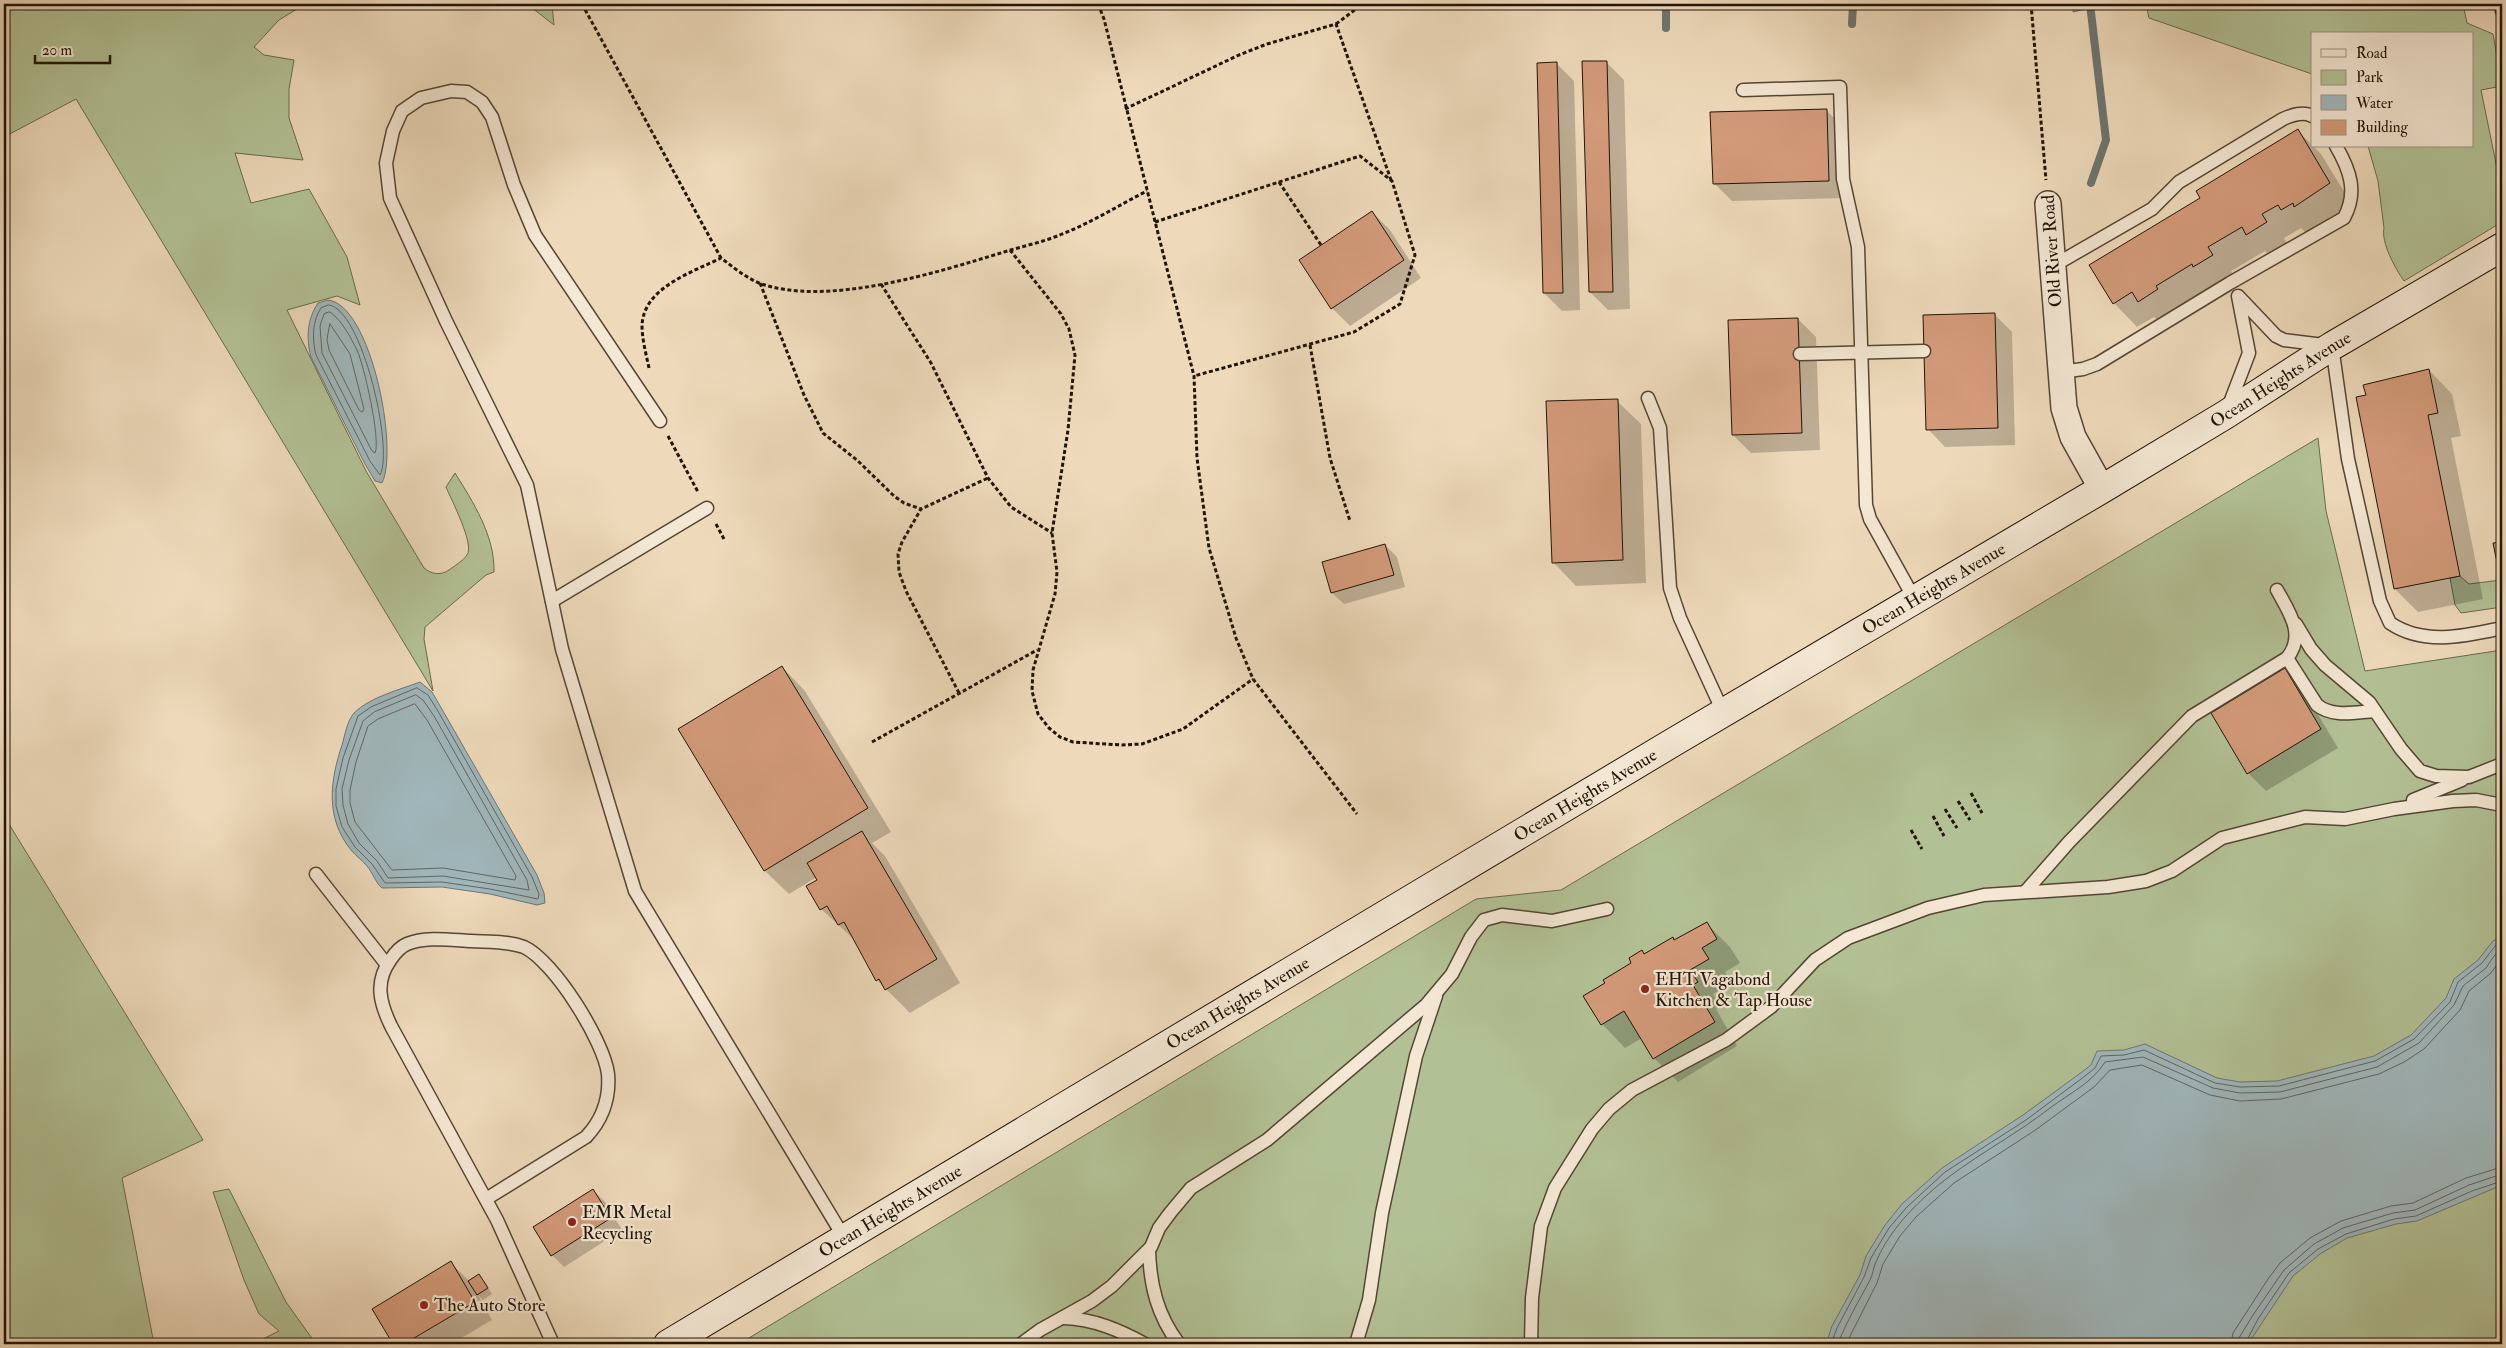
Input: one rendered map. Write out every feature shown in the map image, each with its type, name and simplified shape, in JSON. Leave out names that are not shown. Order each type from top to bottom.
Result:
[{"type":"main road","name":"Ocean Heights Avenue","points":[[668,1344],[1672,743],[2102,489],[2225,415],[2332,346],[2502,247]]},
{"type":"street","name":"Old River Road","points":[[2048,204],[2064,408],[2073,437],[2102,489]]},
{"type":"lane","points":[[2501,4],[2502,11]]},
{"type":"lane","points":[[1743,90],[1840,87],[1843,179],[1858,247],[1866,505],[1870,519],[1915,600]]},
{"type":"lane","points":[[660,421],[535,235],[514,185],[487,109],[475,96],[460,90],[431,94],[412,103],[402,111],[392,131],[386,163],[390,198],[446,321],[527,485],[562,649],[635,891],[845,1239]]},
{"type":"lane","points":[[2053,266],[2152,208],[2179,182],[2283,119],[2295,114],[2311,116]]},
{"type":"lane","points":[[2061,372],[2083,369],[2096,364],[2230,283],[2344,218],[2350,207],[2352,183],[2347,164],[2337,148]]},
{"type":"lane","points":[[2230,283],[2238,296],[2276,336],[2284,340],[2332,346],[2348,459],[2380,601],[2390,623],[2415,635],[2437,638],[2502,628]]},
{"type":"lane","points":[[2225,415],[2249,353],[2238,296]]},
{"type":"lane","points":[[1800,354],[1924,351]]},
{"type":"lane","points":[[1648,398],[1660,428],[1670,588],[1680,618],[1724,714]]},
{"type":"lane","points":[[552,601],[707,508]]},
{"type":"lane","points":[[2277,590],[2294,622],[2316,655],[2359,692],[2375,711],[2401,749],[2420,771],[2436,776],[2469,777]]},
{"type":"lane","points":[[2026,891],[2076,835],[2192,716],[2287,658],[2295,643],[2294,622]]},
{"type":"lane","points":[[2287,658],[2317,706],[2324,711],[2340,713],[2375,711]]},
{"type":"lane","points":[[2394,808],[2502,764]]},
{"type":"lane","points":[[1531,1344],[1536,1261],[1541,1226],[1548,1202],[1577,1150],[1615,1104],[1644,1082],[1726,1040],[1771,1007],[1815,960],[1848,938],[1928,908],[1959,900],[1991,894],[2108,887],[2146,881],[2172,871],[2222,838],[2305,817],[2345,819],[2394,808],[2453,801],[2476,800],[2502,805]]},
{"type":"lane","points":[[316,874],[386,965]]},
{"type":"lane","points":[[1021,1344],[1040,1330],[1092,1302],[1149,1250],[1170,1213],[1191,1188],[1267,1140],[1426,1005],[1452,974],[1484,920],[1502,915],[1552,921],[1607,909]]},
{"type":"lane","points":[[486,1199],[586,1137],[595,1127],[604,1107],[608,1074],[600,1047],[577,1005],[546,963],[536,954],[522,946],[437,939],[420,940],[406,944],[398,950],[386,965],[381,977],[380,993],[382,1006],[486,1199],[553,1344]]},
{"type":"lane","points":[[1356,1344],[1369,1300],[1382,1214],[1411,1074],[1422,1035],[1438,992]]},
{"type":"lane","points":[[1149,1250],[1153,1293],[1164,1323],[1179,1344]]},
{"type":"lane","points":[[1061,1318],[1083,1318],[1102,1324],[1145,1344]]},
{"type":"path","points":[[582,4],[721,258],[740,273],[760,283],[818,291],[842,291],[881,284],[1010,250],[1062,234],[1147,191]]},
{"type":"path","points":[[1098,4],[1104,19],[1125,109],[1194,376],[1197,458],[1209,548],[1236,638],[1253,678],[1358,814]]},
{"type":"path","points":[[1125,109],[1267,44],[1336,24],[1360,4]]},
{"type":"path","name":"Old River Road","points":[[2031,4],[2048,204]]},
{"type":"path","points":[[1194,376],[1354,332],[1400,304],[1415,255],[1392,181],[1336,24]]},
{"type":"path","points":[[1155,222],[1360,156],[1392,181]]},
{"type":"path","points":[[1279,182],[1321,245]]},
{"type":"path","points":[[1010,250],[1061,314],[1069,329],[1075,355],[1068,430],[1052,533],[1057,572],[1055,594],[1037,650],[1033,670],[1032,691],[1038,714],[1060,738],[1073,742],[1122,745],[1142,744],[1182,729],[1253,678]]},
{"type":"path","points":[[651,376],[643,340],[642,325],[645,312],[654,298],[666,286],[721,258]]},
{"type":"path","points":[[760,283],[804,395],[823,433],[894,496],[904,503],[921,509]]},
{"type":"path","points":[[881,284],[931,363],[988,478],[1011,508],[1052,533]]},
{"type":"path","points":[[1310,344],[1326,440],[1350,521]]},
{"type":"path","points":[[660,421],[725,541]]},
{"type":"path","points":[[960,693],[906,591],[899,572],[898,554],[902,542],[921,509],[988,478]]},
{"type":"path","points":[[872,742],[1037,650]]},
{"type":"path","points":[[1971,793],[1982,813]]},
{"type":"path","points":[[1958,801],[1970,820]]},
{"type":"path","points":[[1946,808],[1957,828]]},
{"type":"path","points":[[1933,816],[1944,836]]},
{"type":"path","points":[[1911,830],[1922,849]]},
{"type":"green space","points":[[4,4],[305,4],[279,20],[254,47],[264,55],[294,60],[289,89],[289,118],[303,160],[235,153],[251,203],[309,189],[347,257],[360,305],[337,296],[287,310],[366,471],[424,568],[433,573],[442,573],[463,559],[469,550],[465,532],[446,487],[455,473],[476,508],[487,533],[491,545],[494,572],[486,575],[425,627],[424,639],[433,691],[76,99],[4,137]]},
{"type":"green space","points":[[527,4],[552,4],[554,25]]},
{"type":"green space","points":[[2146,4],[2463,4],[2467,23],[2493,34],[2502,84],[2502,86],[2481,90],[2499,178],[2502,222],[2404,281],[2393,262],[2385,241],[2378,181],[2369,148],[2474,148],[2474,32],[2311,32],[2311,74],[2149,18]]},
{"type":"green space","points":[[2318,438],[2326,511],[2365,671],[2502,650],[2502,1344],[739,1344],[1476,899],[1561,890]]},
{"type":"green space","points":[[2460,576],[2469,584],[2501,580],[2502,607],[2461,613],[2455,605],[2450,578]]},
{"type":"green space","points":[[4,816],[203,1140],[122,1178],[154,1344],[4,1344]]},
{"type":"green space","points":[[229,1189],[286,1302],[316,1344],[253,1344],[279,1331],[259,1314],[244,1280],[213,1192]]},
{"type":"water","points":[[2073,4],[2103,4],[2103,5],[2073,12]]},
{"type":"water","points":[[328,300],[343,308],[357,326],[378,381],[387,441],[386,466],[382,483],[375,481],[365,464],[311,357],[308,343],[310,322],[318,303]]},
{"type":"water","points":[[420,682],[432,692],[537,875],[544,893],[545,903],[537,905],[490,894],[442,887],[382,888],[367,866],[351,850],[343,838],[337,825],[332,799],[335,772],[346,728],[354,713],[361,707],[385,694]]},
{"type":"water","points":[[2502,937],[2502,1185],[2417,1221],[2396,1224],[2347,1238],[2320,1254],[2293,1276],[2248,1344],[1826,1344],[1832,1326],[1860,1275],[1866,1256],[1885,1225],[1902,1204],[1942,1168],[2023,1115],[2091,1065],[2097,1051],[2124,1050],[2145,1044],[2217,1078],[2240,1082],[2277,1081],[2374,1056],[2411,1035],[2446,998],[2454,979],[2478,960],[2493,941]]},
{"type":"building","points":[[1582,61],[1607,61],[1613,292],[1589,292]]},
{"type":"building","points":[[1557,62],[1563,293],[1543,293],[1537,63]]},
{"type":"building","points":[[1827,109],[1829,181],[1713,184],[1710,112]]},
{"type":"building","points":[[2298,129],[2330,183],[2294,207],[2293,203],[2281,210],[2278,205],[2262,214],[2267,222],[2246,235],[2242,227],[2208,247],[2213,255],[2193,267],[2192,264],[2156,286],[2158,289],[2138,302],[2132,292],[2113,304],[2089,265],[2200,198],[2196,191]]},
{"type":"building","points":[[1372,211],[1404,260],[1331,309],[1299,260]]},
{"type":"building","points":[[1995,313],[1998,428],[1926,430],[1923,315]]},
{"type":"building","points":[[1798,318],[1802,433],[1732,435],[1728,320]]},
{"type":"building","points":[[2429,369],[2438,413],[2428,415],[2460,576],[2394,589],[2356,397],[2366,395],[2363,385]]},
{"type":"building","points":[[1618,399],[1623,560],[1552,563],[1546,401]]},
{"type":"building","points":[[2502,542],[2502,587],[2493,543]]},
{"type":"building","points":[[1385,544],[1394,575],[1331,593],[1322,562]]},
{"type":"building","points":[[782,666],[868,808],[764,871],[678,729]]},
{"type":"building","points":[[2285,668],[2321,729],[2247,774],[2211,713]]},
{"type":"building","points":[[862,831],[937,959],[885,990],[879,979],[876,981],[844,922],[838,925],[827,906],[820,910],[806,886],[817,880],[807,863]]},
{"type":"building","name":"EHT Vagabond Kitchen & Tap House","points":[[1707,922],[1717,939],[1702,948],[1709,959],[1690,970],[1698,982],[1693,985],[1715,1022],[1653,1059],[1624,1011],[1601,1025],[1583,996],[1605,983],[1603,980],[1631,963],[1629,958],[1642,950],[1644,954],[1673,937],[1674,940]]},
{"type":"building","name":"EMR Metal Recycling","points":[[593,1189],[611,1218],[551,1256],[533,1227]]},
{"type":"building","name":"The Auto Store","points":[[451,1261],[475,1302],[404,1344],[393,1344],[372,1309]]},
{"type":"building","points":[[479,1274],[488,1288],[477,1295],[468,1281]]},
{"type":"waterway","points":[[1666,4],[1666,28]]},
{"type":"waterway","points":[[1852,24],[1853,4]]},
{"type":"waterway","points":[[2090,4],[2106,140],[2091,183]]},
{"type":"place","name":"EHT Vagabond Kitchen & Tap House","points":[[1645,989]]},
{"type":"place","name":"EMR Metal Recycling","points":[[572,1222]]},
{"type":"place","name":"The Auto Store","points":[[424,1305]]}]
